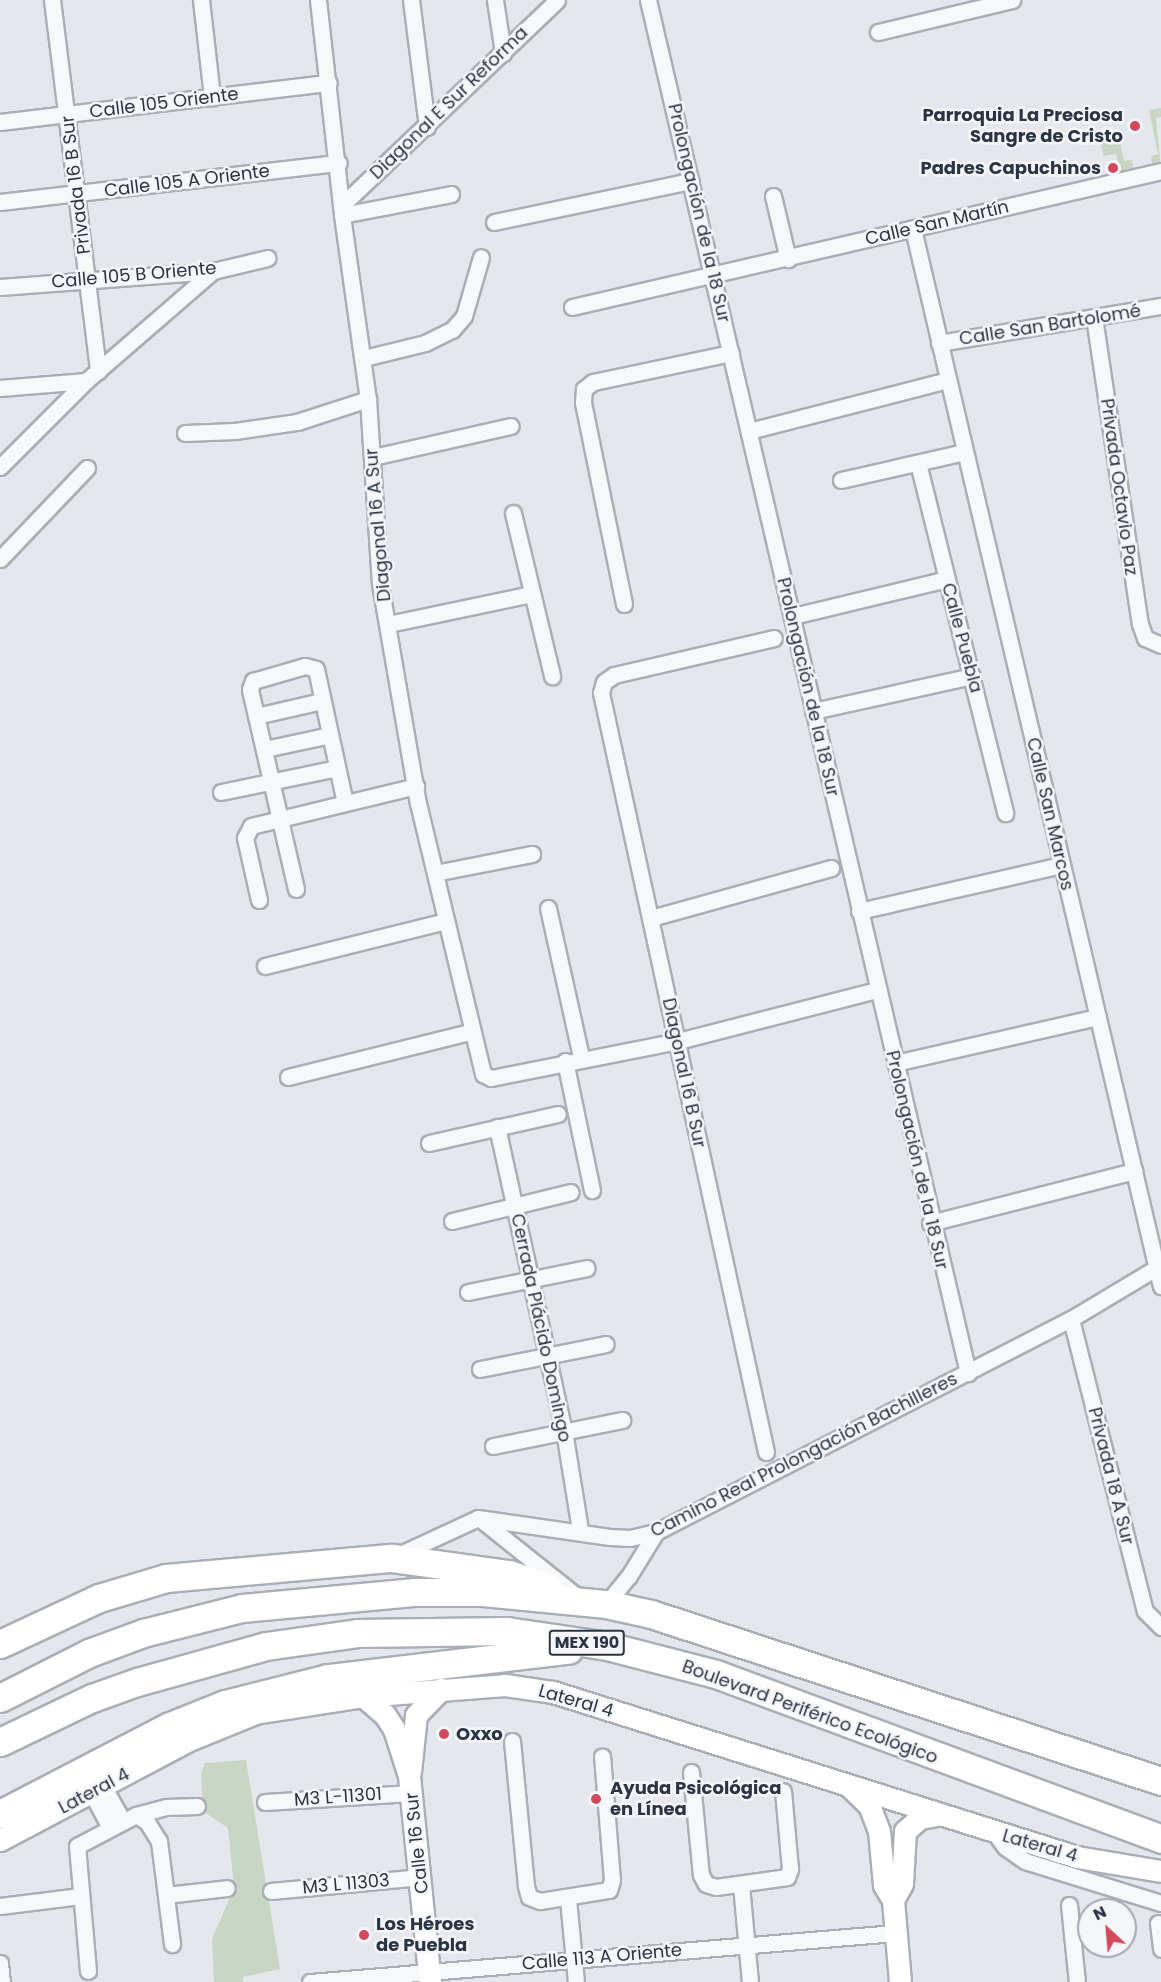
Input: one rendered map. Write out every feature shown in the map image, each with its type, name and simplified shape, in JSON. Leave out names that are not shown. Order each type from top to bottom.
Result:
[{"type":"highway","points":[[0,1644],[99,1599],[166,1578],[392,1558],[509,1575],[595,1603]]},
{"type":"highway","name":"MEX 190","points":[[0,1698],[89,1653],[143,1633],[242,1608],[415,1592],[483,1592],[595,1603],[698,1628],[1161,1780]]},
{"type":"highway","name":"Boulevard Periférico Ecológico","points":[[0,1742],[103,1694],[195,1662],[266,1646],[357,1634],[507,1631],[607,1646],[716,1674],[1161,1839]]},
{"type":"highway","points":[[0,1814],[170,1726],[225,1704],[328,1678],[607,1646]]},
{"type":"street","name":"Privada 16 B Sur","points":[[52,0],[87,278],[92,376]]},
{"type":"street","points":[[201,0],[212,97]]},
{"type":"street","name":"Diagonal 16 A Sur","points":[[318,0],[339,163],[342,210],[368,399],[380,584],[416,786],[470,1032],[486,1076],[565,1060]]},
{"type":"street","points":[[411,0],[428,127]]},
{"type":"street","points":[[495,0],[503,53]]},
{"type":"street","name":"Diagonal E Sur Reforma","points":[[342,210],[557,0]]},
{"type":"street","name":"Prolongación de la 18 Sur","points":[[648,0],[793,616],[930,1223],[968,1373]]},
{"type":"street","points":[[878,32],[1012,0]]},
{"type":"street","name":"Calle 105 Oriente","points":[[0,122],[329,83]]},
{"type":"street","name":"Calle 105 A Oriente","points":[[0,202],[339,163]]},
{"type":"street","name":"Calle San Martín","points":[[572,308],[1161,171]]},
{"type":"street","points":[[494,222],[692,180]]},
{"type":"street","points":[[342,210],[451,194]]},
{"type":"street","points":[[773,196],[788,258]]},
{"type":"street","name":"Calle San Marcos","points":[[913,229],[1134,1171],[1159,1266],[1161,1286]]},
{"type":"street","points":[[363,358],[425,344],[452,330],[464,316],[482,257]]},
{"type":"street","name":"Calle 105 B Oriente","points":[[0,287],[87,278],[213,271],[267,258]]},
{"type":"street","points":[[0,467],[92,376],[213,271]]},
{"type":"street","name":"Calle San Bartolomé","points":[[939,343],[1161,306]]},
{"type":"street","name":"Privada Octavio Paz","points":[[1094,317],[1140,624],[1145,638],[1161,645]]},
{"type":"street","points":[[624,604],[583,402],[584,389],[593,382],[731,353]]},
{"type":"street","points":[[0,388],[92,376]]},
{"type":"street","points":[[749,431],[948,381]]},
{"type":"street","points":[[185,433],[234,431],[297,422],[368,399]]},
{"type":"street","points":[[373,457],[511,426]]},
{"type":"street","points":[[841,480],[964,452]]},
{"type":"street","name":"Calle Puebla","points":[[918,463],[1005,813]]},
{"type":"street","points":[[0,559],[87,468]]},
{"type":"street","points":[[513,513],[552,676]]},
{"type":"street","points":[[793,616],[946,579]]},
{"type":"street","points":[[388,624],[532,594]]},
{"type":"street","name":"Diagonal 16 B Sur","points":[[766,1452],[601,693],[604,682],[614,675],[774,638]]},
{"type":"street","points":[[296,889],[274,782],[256,716],[251,682],[305,666],[316,669],[345,803]]},
{"type":"street","points":[[813,711],[972,676]]},
{"type":"street","points":[[256,716],[322,701]]},
{"type":"street","points":[[265,749],[330,735]]},
{"type":"street","points":[[221,792],[337,768]]},
{"type":"street","points":[[259,900],[246,833],[251,826],[416,786]]},
{"type":"street","points":[[435,873],[532,854]]},
{"type":"street","points":[[859,911],[1062,865]]},
{"type":"street","points":[[651,918],[831,868]]},
{"type":"street","points":[[548,908],[581,1057]]},
{"type":"street","points":[[265,966],[445,921]]},
{"type":"street","points":[[592,1190],[565,1060],[678,1041],[876,990]]},
{"type":"street","points":[[895,1064],[1098,1017]]},
{"type":"street","points":[[288,1077],[470,1032]]},
{"type":"street","points":[[429,1143],[558,1114]]},
{"type":"street","name":"Cerrada Plácido Domingo","points":[[497,1128],[564,1431],[580,1530]]},
{"type":"street","points":[[930,1223],[1134,1171]]},
{"type":"street","points":[[452,1221],[514,1204],[571,1192]]},
{"type":"street","name":"Camino Real Prolongación Bachilleres","points":[[478,1518],[630,1538],[656,1532],[1071,1319],[1159,1266]]},
{"type":"street","points":[[468,1292],[587,1268]]},
{"type":"street","name":"Privada 18 A Sur","points":[[1071,1319],[1145,1611],[1161,1627]]},
{"type":"street","points":[[480,1369],[606,1344]]},
{"type":"street","points":[[492,1446],[622,1420]]},
{"type":"street","points":[[392,1558],[478,1518],[595,1603],[629,1576],[656,1532]]},
{"type":"street","name":"Lateral 4","points":[[0,1840],[238,1719],[281,1706],[363,1696],[505,1685],[553,1692],[1077,1857],[1161,1871]]},
{"type":"street","points":[[403,1728],[421,1706],[441,1689]]},
{"type":"street","name":"Calle 16 Sur","points":[[363,1696],[403,1728],[411,1784],[430,1977]]},
{"type":"street","points":[[512,1741],[530,1897],[568,1899],[609,1890],[612,1880],[602,1756]]},
{"type":"street","points":[[1128,1769],[1161,1771]]},
{"type":"street","points":[[691,1772],[701,1875],[706,1884],[716,1887],[787,1877],[790,1869],[783,1791]]},
{"type":"street","name":"M3 L-11301","points":[[265,1802],[411,1784]]},
{"type":"street","points":[[847,1784],[869,1805],[880,1840],[884,1885],[893,1900],[900,1982]]},
{"type":"street","points":[[97,1789],[123,1821],[147,1822],[159,1841],[172,1944]]},
{"type":"street","points":[[88,1971],[77,1846],[123,1821],[166,1807],[197,1806]]},
{"type":"street","points":[[893,1900],[902,1884],[905,1831],[920,1818],[942,1814]]},
{"type":"street","points":[[994,1832],[1005,1847],[1025,1861],[1161,1903]]},
{"type":"street","points":[[880,1840],[904,1839]]},
{"type":"street","name":"M3 L 11303","points":[[271,1892],[421,1877]]},
{"type":"street","points":[[741,1885],[750,1982]]},
{"type":"street","points":[[166,1895],[227,1888]]},
{"type":"street","points":[[0,1906],[80,1896]]},
{"type":"street","points":[[568,1899],[576,1982]]},
{"type":"street","points":[[1068,1905],[1077,1982]]},
{"type":"street","points":[[1158,1923],[1161,1949]]},
{"type":"street","name":"Calle 113 A Oriente","points":[[310,1982],[430,1977],[574,1960],[895,1933]]},
{"type":"street","points":[[0,1963],[2,1982]]},
{"type":"green space","points":[[1161,108],[1161,117],[1156,118],[1161,169],[1153,171],[1151,156],[1158,154],[1149,110]]},
{"type":"green space","points":[[1118,133],[1124,161],[1132,160],[1135,177],[1121,179],[1116,154],[1104,156],[1099,137]]},
{"type":"green space","points":[[246,1760],[280,1969],[243,1977],[243,1982],[214,1982],[212,1939],[234,1888],[228,1828],[203,1811],[201,1773],[205,1763]]},
{"type":"place","name":"Parroquia La Preciosa Sangre de Cristo","points":[[1135,126]]},
{"type":"place","name":"Padres Capuchinos","points":[[1113,168]]},
{"type":"place","name":"Oxxo","points":[[444,1734]]},
{"type":"place","name":"Ayuda Psicológica en Línea","points":[[596,1799]]},
{"type":"place","name":"Los Héroes de Puebla","points":[[364,1935]]}]
